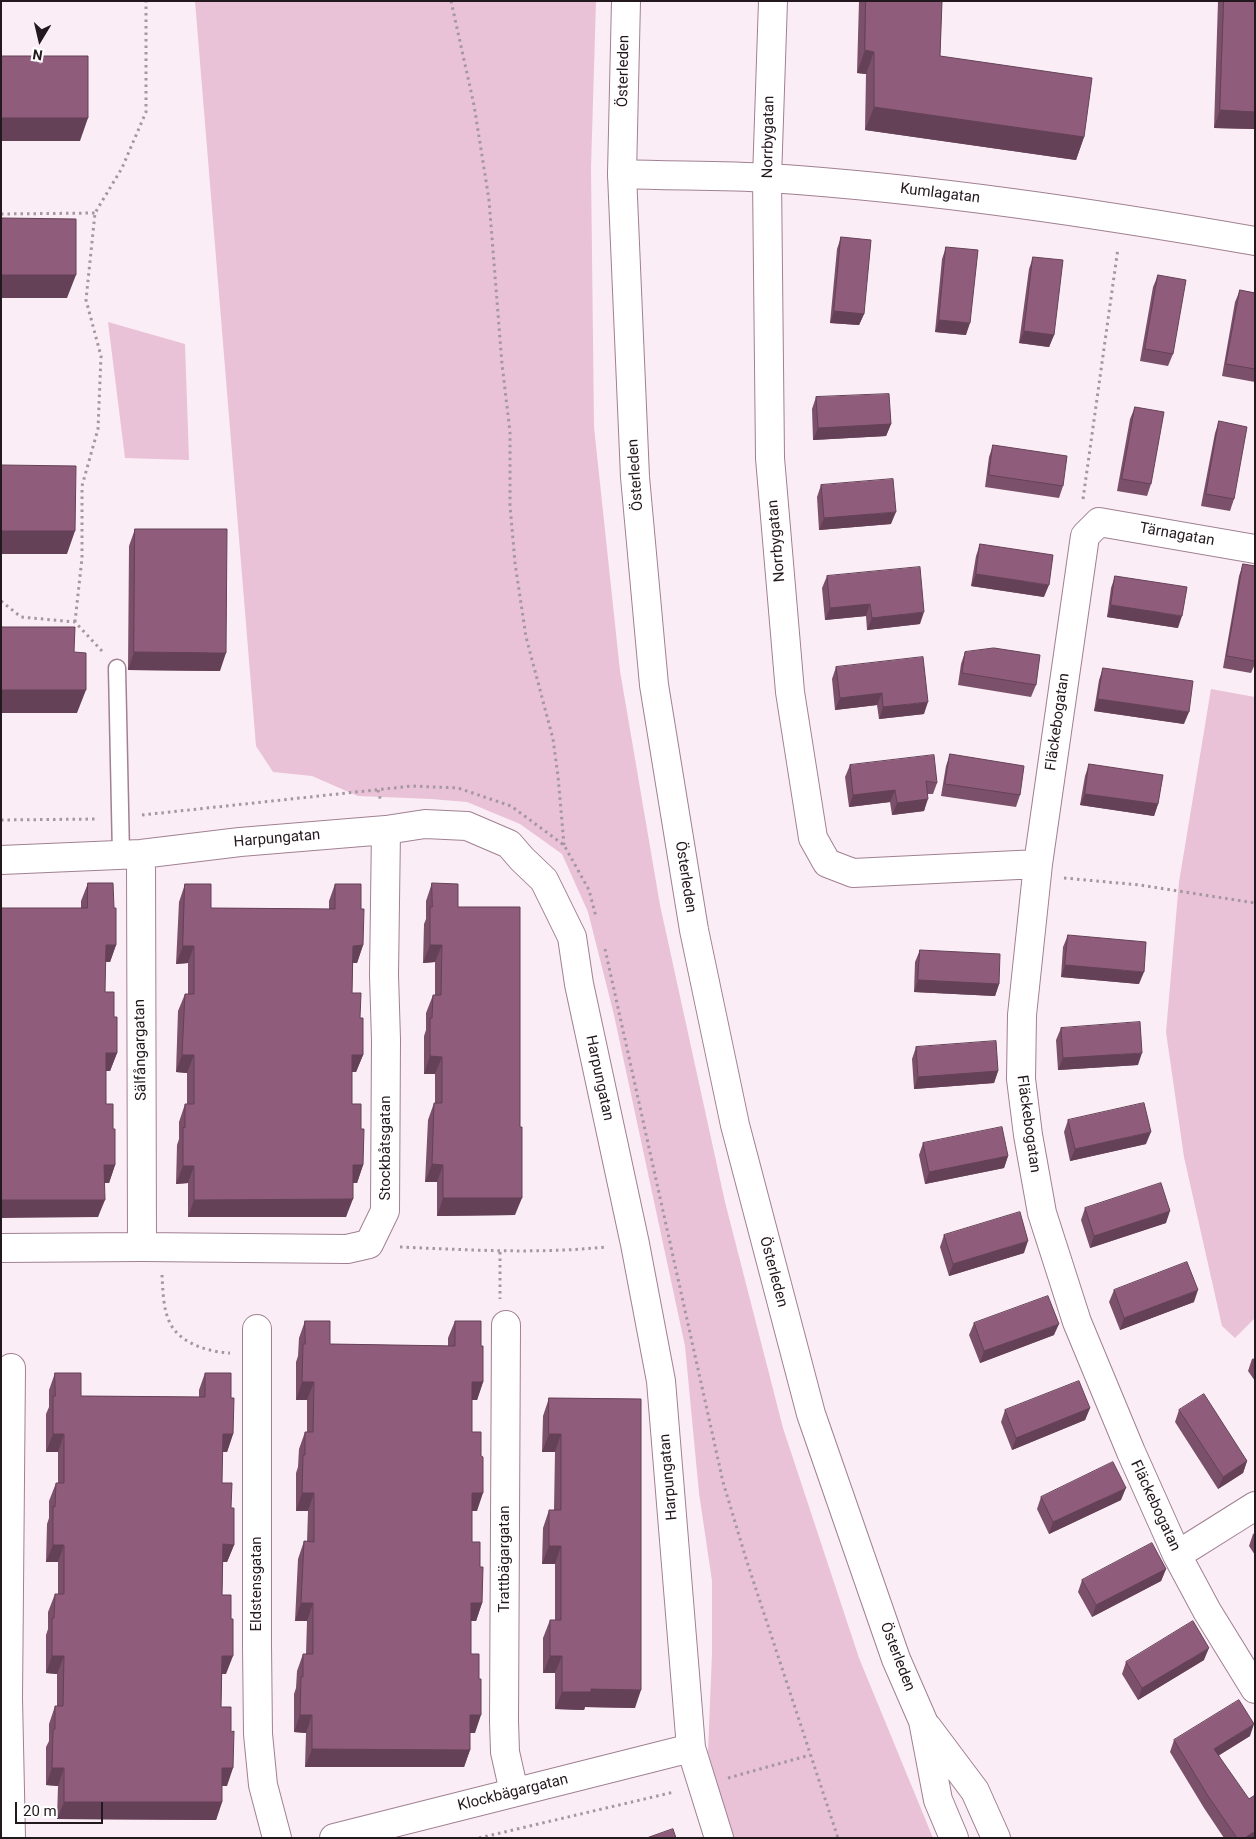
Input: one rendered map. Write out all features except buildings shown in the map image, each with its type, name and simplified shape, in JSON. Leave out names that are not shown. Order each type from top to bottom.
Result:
[{"type":"street","name":"Österleden","points":[[626,1],[622,174],[635,477],[654,685],[694,930],[735,1125],[811,1414],[896,1659],[923,1722],[938,1800],[954,1838]]},
{"type":"street","name":"Norrbygatan","points":[[772,1],[767,178],[770,458],[790,692],[813,838],[827,863],[854,873],[1038,864]]},
{"type":"street","name":"Kumlagatan","points":[[622,174],[767,178],[864,186],[1025,204],[1122,218],[1255,241]]},
{"type":"street","name":"Fläckebogatan","points":[[1099,522],[1085,536],[1038,864],[1022,1015],[1021,1079],[1028,1135],[1042,1213],[1077,1322],[1131,1452],[1177,1555],[1207,1611],[1255,1688]]},
{"type":"street","name":"Tärnagatan","points":[[1099,522],[1255,549]]},
{"type":"street","name":"Harpungatan","points":[[1,860],[131,854],[240,842],[386,830],[425,824],[466,826],[509,844],[544,880],[572,937],[579,984],[635,1244],[661,1381],[691,1748],[720,1838]]},
{"type":"street","name":"Stockbåtsgatan","points":[[370,1244],[386,1211],[384,975],[386,830]]},
{"type":"street","name":"Sälfångargatan","points":[[131,854],[142,1247]]},
{"type":"street","points":[[1,1248],[347,1249],[370,1244]]},
{"type":"street","name":"Trattbägargatan","points":[[506,1326],[504,1721],[505,1752],[514,1792]]},
{"type":"street","name":"Eldstensgatan","points":[[257,1341],[258,1734],[263,1785],[268,1812],[277,1838]]},
{"type":"street","points":[[11,1368],[8,1698],[11,1838]]},
{"type":"street","points":[[1177,1555],[1255,1506]]},
{"type":"street","name":"Österleden","points":[[923,1722],[975,1791],[996,1838]]},
{"type":"street","name":"Klockbägargatan","points":[[334,1838],[691,1748]]},
{"type":"lane","points":[[117,668],[122,817],[131,854]]},
{"type":"path","points":[[75,622],[82,558],[82,486],[98,429],[101,356],[86,300],[95,213],[122,168],[146,112],[146,1]]},
{"type":"path","points":[[451,1],[474,105],[489,200],[502,364],[510,432],[510,506],[515,563],[526,637],[553,739],[564,845],[589,890],[598,924]]},
{"type":"path","points":[[1,214],[95,213]]},
{"type":"path","points":[[1099,522],[1083,500],[1122,218]]},
{"type":"path","points":[[1,602],[21,617],[75,622],[117,668]]},
{"type":"path","points":[[1,820],[122,817],[412,786],[458,788],[510,806],[564,845]]},
{"type":"path","points":[[1038,864],[1056,877],[1140,885],[1255,903]]},
{"type":"path","points":[[603,942],[723,1482],[747,1562],[838,1838]]},
{"type":"path","points":[[370,1244],[500,1252],[565,1251],[635,1244]]},
{"type":"path","points":[[142,1247],[160,1258],[165,1307],[171,1326],[180,1335],[194,1345],[218,1353],[257,1341]]},
{"type":"path","points":[[500,1252],[500,1326],[506,1326]]},
{"type":"path","points":[[479,1838],[703,1785],[810,1755]]},
{"type":"shaded area","points":[[195,1],[596,1],[591,168],[594,427],[620,671],[660,905],[725,1202],[783,1428],[859,1658],[933,1838],[733,1838],[708,1752],[712,1653],[712,1581],[699,1493],[685,1346],[614,1015],[588,912],[562,854],[520,824],[467,802],[358,796],[312,776],[273,772],[256,746]]},
{"type":"shaded area","points":[[108,322],[185,344],[189,460],[125,458]]},
{"type":"shaded area","points":[[1211,689],[1255,697],[1255,1318],[1235,1338],[1222,1326],[1184,1157],[1166,1032],[1179,882]]}]
